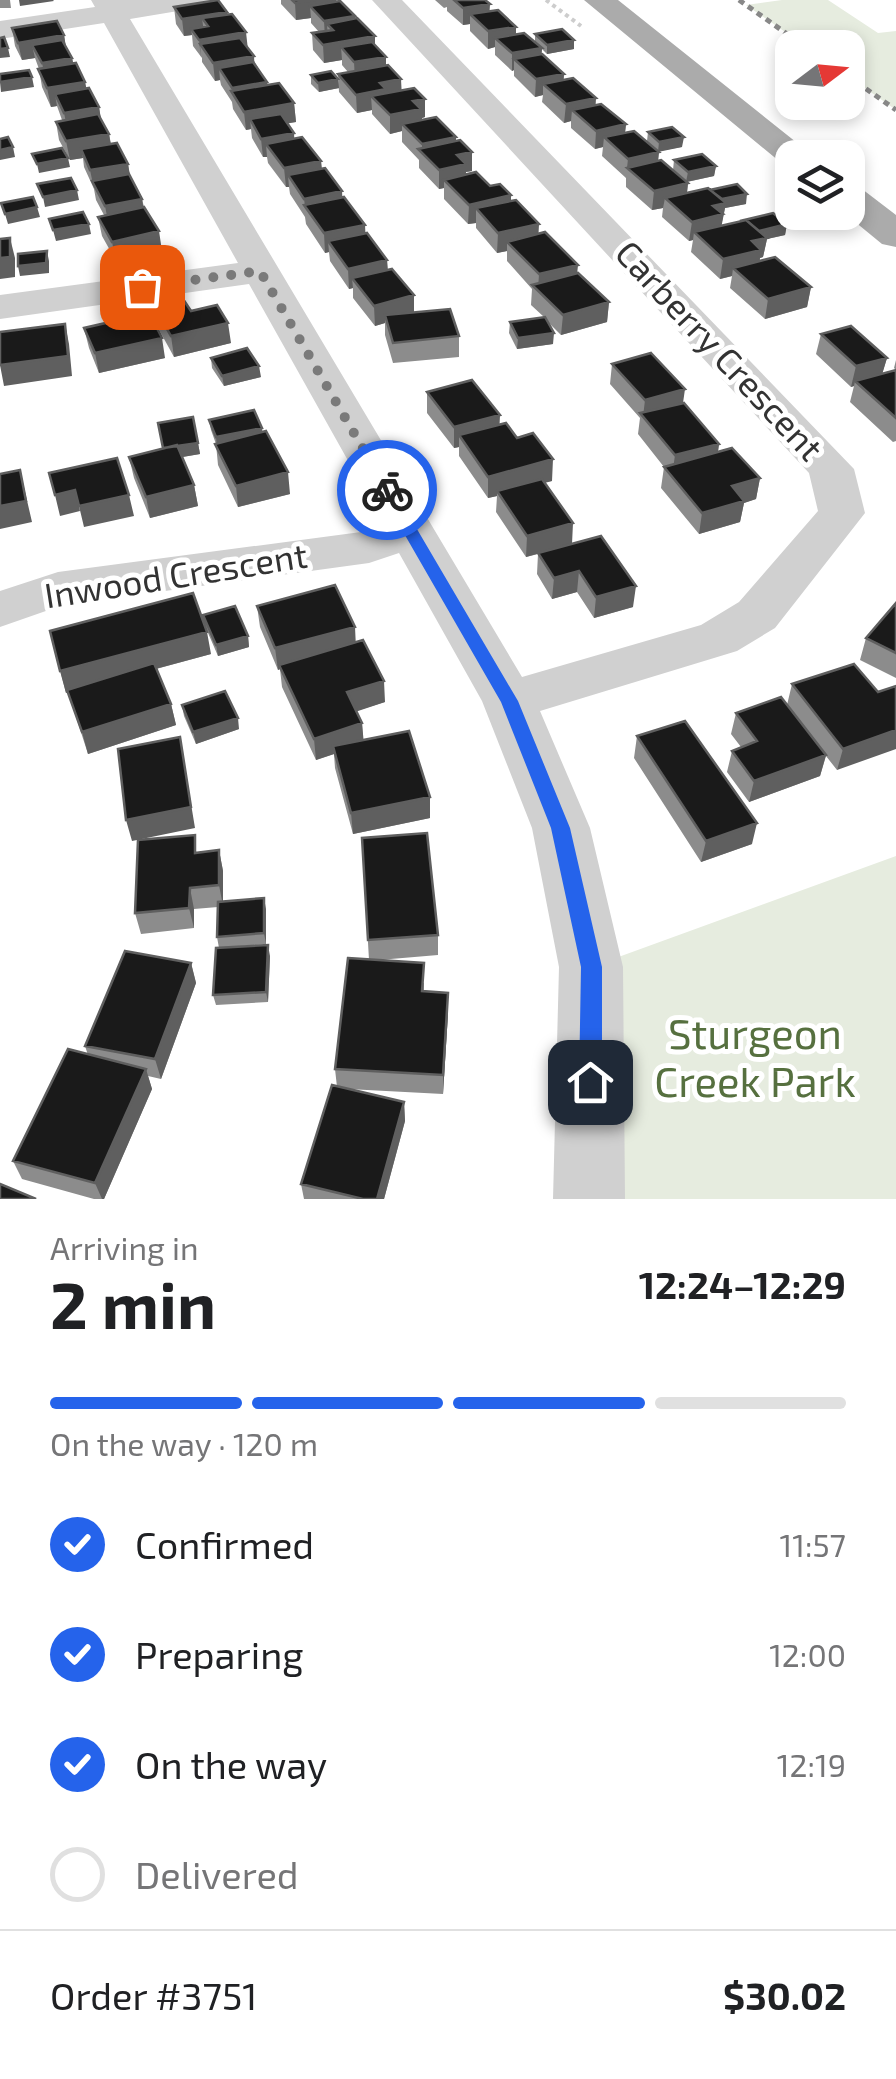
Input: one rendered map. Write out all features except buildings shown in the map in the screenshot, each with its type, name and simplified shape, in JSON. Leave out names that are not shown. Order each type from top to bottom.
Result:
[{"type":"main road","points":[[599,0],[775,140]]},
{"type":"main road","points":[[865,210],[896,235]]},
{"type":"street","points":[[0,30],[108,6],[196,0]]},
{"type":"street","name":"Carberry Crescent","points":[[386,0],[830,469],[842,513],[757,615],[720,638],[509,701]]},
{"type":"street","points":[[108,6],[509,701],[561,828],[591,967],[590,1199]]},
{"type":"street","points":[[0,306],[260,271]]},
{"type":"street","name":"Inwood Crescent","points":[[0,610],[58,589],[368,547],[410,530]]},
{"type":"green space","points":[[828,0],[878,33],[896,31],[896,110],[865,88],[865,30],[782,30],[746,5]]},
{"type":"green space","name":"Sturgeon Creek Park","points":[[896,856],[896,1199],[589,1199],[591,967]]},
{"type":"railway","points":[[739,0],[782,30]]},
{"type":"railway","points":[[865,88],[896,110]]},
{"type":"way so far","points":[[142,287],[260,271],[387,490]]},
{"type":"route","points":[[387,490],[509,701],[561,828],[591,967],[590,1082]]}]
